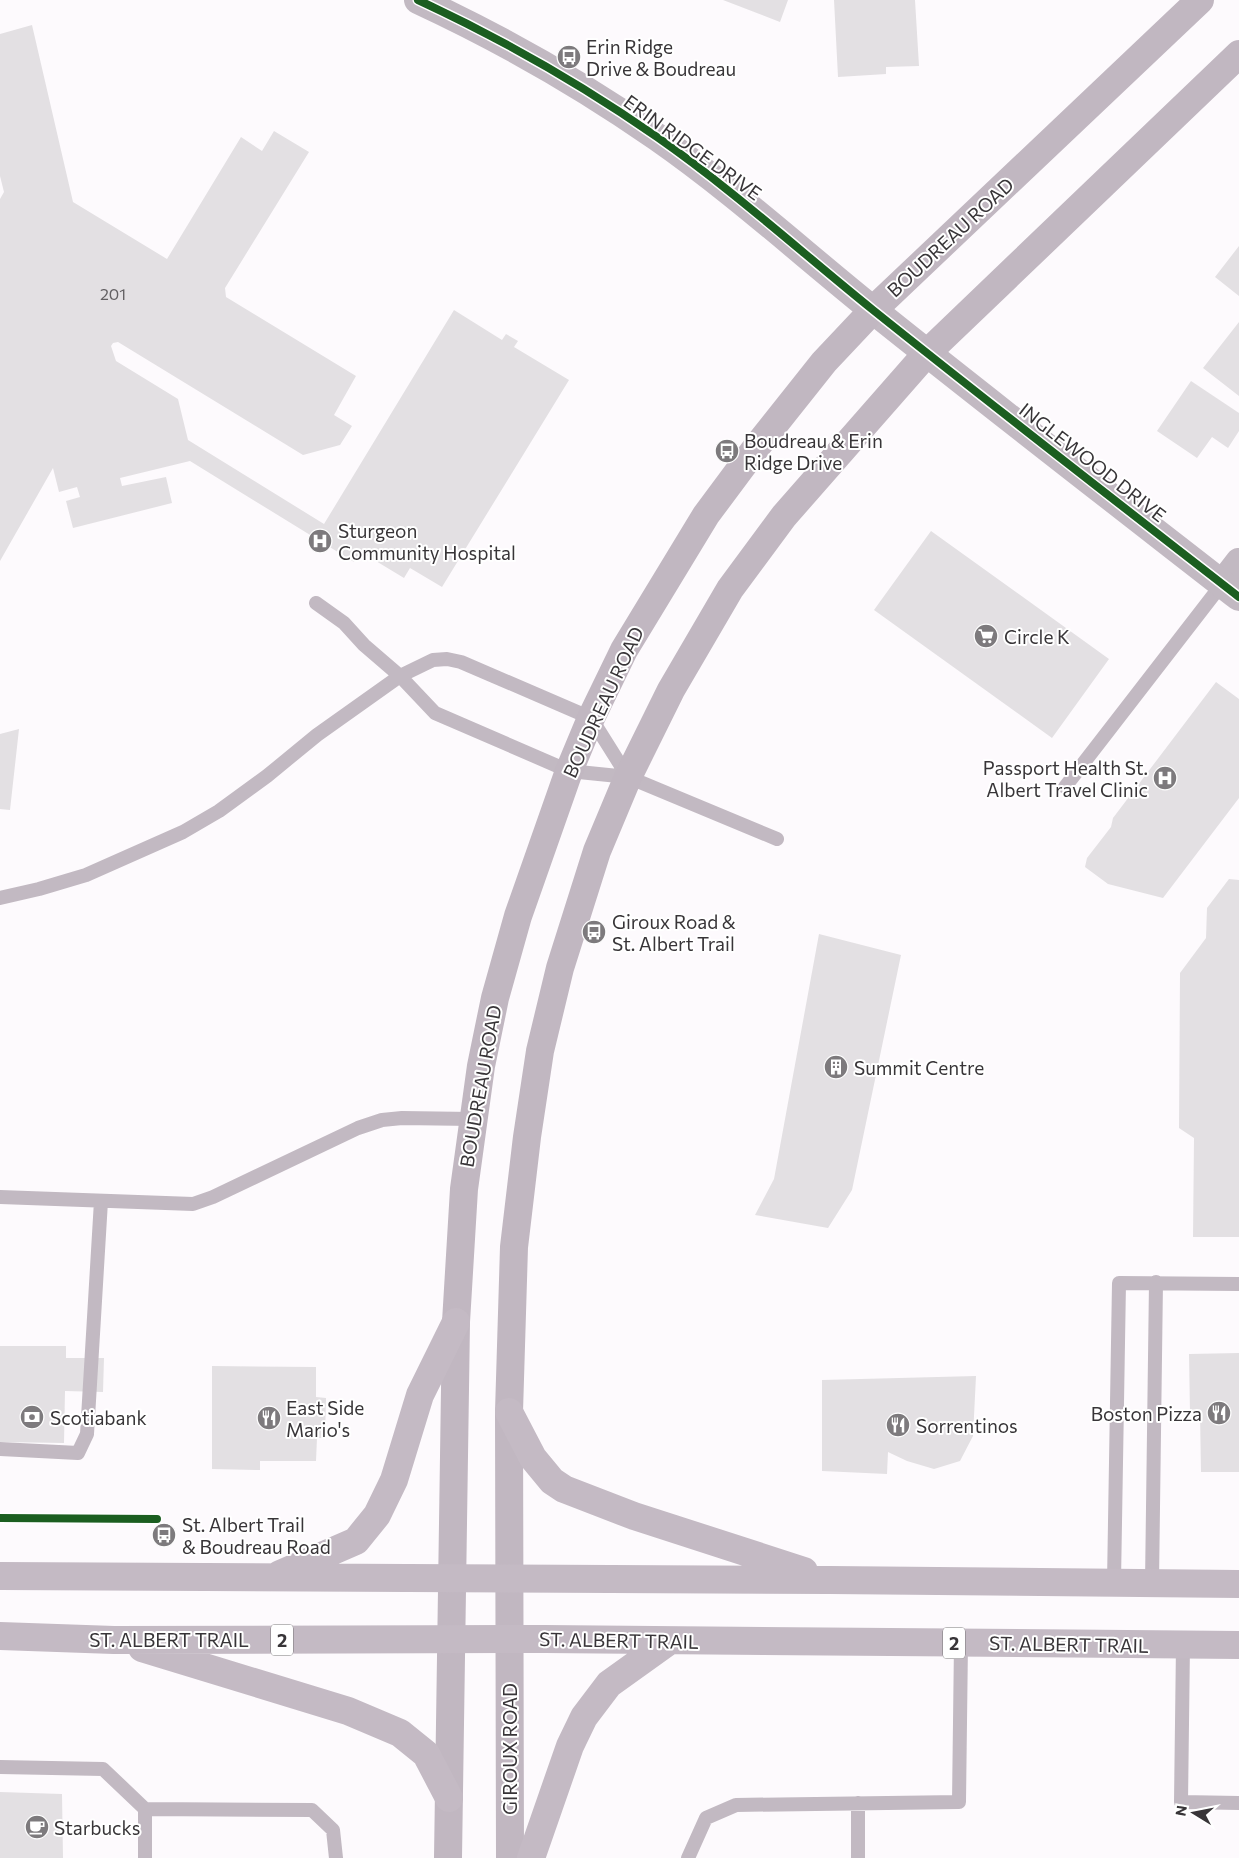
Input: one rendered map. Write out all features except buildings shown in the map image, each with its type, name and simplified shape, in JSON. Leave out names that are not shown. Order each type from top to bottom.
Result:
[{"type":"main road","name":"BOUDREAU ROAD","points":[[450,1640],[456,1322],[464,1189],[472,1118],[495,998],[513,934],[569,772],[591,718],[624,650],[706,515],[758,445],[824,362],[872,310],[1200,0]]},
{"type":"main road","points":[[510,1578],[509,1412],[514,1247],[527,1138],[540,1051],[560,968],[576,913],[628,777],[671,690],[730,590],[784,516],[928,353],[1239,54]]},
{"type":"main road","points":[[271,1578],[356,1541],[368,1528],[394,1480],[420,1395],[456,1322]]},
{"type":"main road","points":[[509,1412],[533,1458],[552,1481],[564,1489],[634,1516],[830,1580]]},
{"type":"main road","points":[[0,1576],[1239,1584]]},
{"type":"main road","name":"GIROUX ROAD","points":[[510,1578],[510,1858]]},
{"type":"main road","name":"ST. ALBERT TRAIL","points":[[0,1636],[114,1640],[509,1639],[1239,1645]]},
{"type":"main road","points":[[114,1640],[321,1702],[373,1720],[400,1733],[426,1754],[449,1798]]},
{"type":"main road","points":[[448,1858],[450,1640]]},
{"type":"main road","points":[[531,1858],[570,1746],[584,1717],[609,1684],[669,1641]]},
{"type":"street","name":"ERIN RIDGE DRIVE","points":[[418,0],[519,50],[577,83],[651,133],[755,213],[872,310],[928,353]]},
{"type":"street","name":"INGLEWOOD DRIVE","points":[[928,353],[1230,591]]},
{"type":"street","points":[[1230,591],[1239,562]]},
{"type":"lane","points":[[1065,786],[1230,591]]},
{"type":"lane","points":[[316,603],[344,623],[364,645],[400,676],[435,713],[569,772],[628,777],[776,839]]},
{"type":"lane","points":[[0,898],[39,890],[86,875],[182,832],[219,811],[267,776],[317,735],[400,676],[433,660],[454,660],[591,718],[628,777]]},
{"type":"lane","points":[[0,1196],[192,1204],[213,1197],[358,1128],[382,1120],[416,1117],[472,1118]]},
{"type":"lane","points":[[0,1449],[78,1453],[87,1434],[101,1201]]},
{"type":"lane","points":[[1152,1583],[1156,1282]]},
{"type":"lane","points":[[1114,1582],[1119,1283],[1239,1284]]},
{"type":"lane","points":[[688,1858],[706,1818],[736,1805],[959,1802],[962,1642]]},
{"type":"lane","points":[[1183,1645],[1181,1802],[1239,1803]]},
{"type":"lane","points":[[0,1767],[102,1769],[145,1809],[312,1810],[333,1830],[336,1858]]},
{"type":"lane","points":[[858,1803],[858,1858]]},
{"type":"lane","points":[[145,1809],[145,1858]]},
{"type":"cycle path","points":[[418,0],[480,30],[540,63],[628,117],[685,157],[918,346],[1239,597]]},
{"type":"cycle path","points":[[0,1518],[157,1519]]},
{"type":"place","name":"Erin Ridge Drive & Boudreau","points":[[569,57]]},
{"type":"place","name":"Boudreau & Erin Ridge Drive","points":[[727,451]]},
{"type":"place","name":"Sturgeon Community Hospital","points":[[320,541]]},
{"type":"place","name":"Circle K","points":[[986,636]]},
{"type":"place","name":"Passport Health St. Albert Travel Clinic","points":[[1165,778]]},
{"type":"place","name":"Giroux Road & St. Albert Trail","points":[[594,932]]},
{"type":"place","name":"Summit Centre","points":[[836,1067]]},
{"type":"place","name":"Boston Pizza","points":[[1219,1413]]},
{"type":"place","name":"Scotiabank","points":[[32,1417]]},
{"type":"place","name":"East Side Mario's","points":[[269,1418]]},
{"type":"place","name":"Sorrentinos","points":[[898,1425]]},
{"type":"place","name":"St. Albert Trail & Boudreau Road","points":[[164,1535]]},
{"type":"place","name":"Starbucks","points":[[37,1827]]}]
